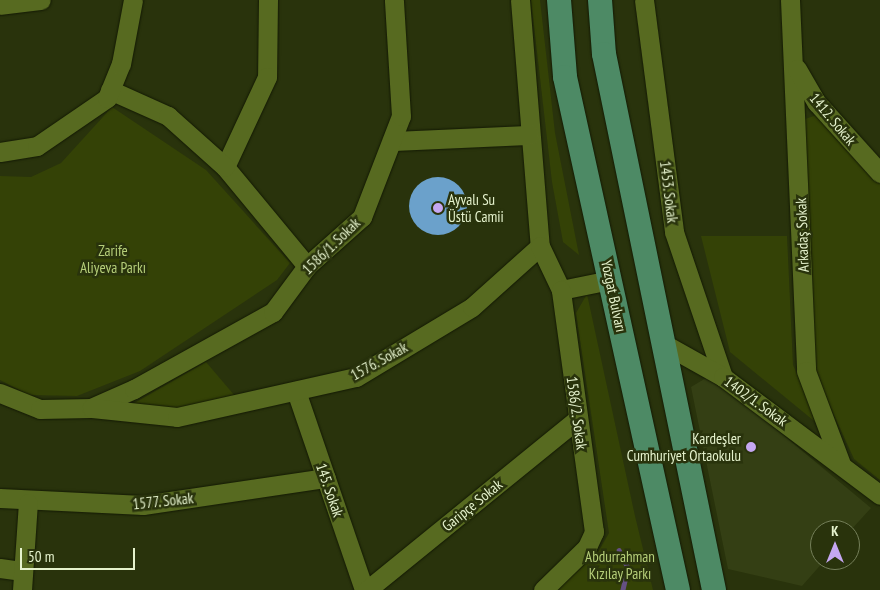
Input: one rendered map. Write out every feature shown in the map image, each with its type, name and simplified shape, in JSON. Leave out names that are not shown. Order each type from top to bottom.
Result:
[{"type":"main road","name":"Yozgat Bulvarı","points":[[559,0],[565,77],[678,590]]},
{"type":"main road","points":[[600,0],[604,54],[666,345],[714,590]]},
{"type":"street","points":[[0,5],[40,0]]},
{"type":"street","points":[[0,152],[37,146],[107,98],[121,64],[133,0]]},
{"type":"street","points":[[225,167],[267,77],[268,0]]},
{"type":"street","name":"1586/1. Sokak","points":[[0,393],[40,409],[91,408],[134,389],[273,312],[307,266],[362,218],[402,116],[394,0]]},
{"type":"street","points":[[520,0],[529,135],[540,246],[561,290],[610,280]]},
{"type":"street","name":"1453. Sokak","points":[[644,0],[674,232],[723,377]]},
{"type":"street","name":"Arkadaş Sokak","points":[[790,0],[806,371],[841,464]]},
{"type":"street","name":"1412. Sokak","points":[[793,59],[817,103],[880,173]]},
{"type":"street","points":[[110,90],[168,116],[225,167],[307,266]]},
{"type":"street","points":[[392,141],[529,135]]},
{"type":"street","name":"1576. Sokak","points":[[91,408],[177,417],[356,377],[472,307],[540,246]]},
{"type":"street","name":"1586/2. Sokak","points":[[543,590],[593,536],[576,420],[561,290]]},
{"type":"street","name":"1402/1. Sokak","points":[[666,345],[723,377],[880,495]]},
{"type":"street","name":"145. Sokak","points":[[296,391],[365,590]]},
{"type":"street","name":"Garipçe Sokak","points":[[365,590],[576,420]]},
{"type":"street","name":"1577. Sokak","points":[[0,498],[28,503],[143,505],[326,478]]},
{"type":"street","points":[[0,568],[22,581],[28,503]]},
{"type":"shaded area","name":"Kardeşler Cumhuriyet Ortaokulu","points":[[706,378],[717,380],[871,508],[860,520],[810,520],[810,570],[816,570],[802,586],[728,569],[691,387]]},
{"type":"green space","points":[[531,0],[540,0],[555,133],[579,255],[563,242],[552,182]]},
{"type":"green space","name":"Zarife Aliyeva Parkı","points":[[112,107],[206,170],[290,263],[277,280],[140,371],[77,396],[29,395],[0,380],[0,176],[31,177],[61,163]]},
{"type":"green space","points":[[820,114],[880,179],[880,480],[854,459],[814,371],[802,120]]},
{"type":"green space","points":[[701,236],[787,236],[793,365],[819,425],[730,352]]},
{"type":"green space","name":"Abdurrahman Kızılay Parkı","points":[[587,294],[653,590],[556,590],[597,554],[609,533],[576,313]]},
{"type":"green space","points":[[206,362],[235,396],[176,410],[124,409]]},
{"type":"building","name":"Ayvalı Su Üstü Camii","points":[[438,177],[449,179],[462,190],[467,206],[465,217],[454,230],[438,235],[427,233],[414,222],[409,206],[411,195],[422,182]]},
{"type":"waterway","points":[[619,550],[628,568],[623,590]]},
{"type":"place","name":"Ayvalı Su Üstü Camii","points":[[438,208]]},
{"type":"place","name":"Kardeşler Cumhuriyet Ortaokulu","points":[[751,447]]}]
